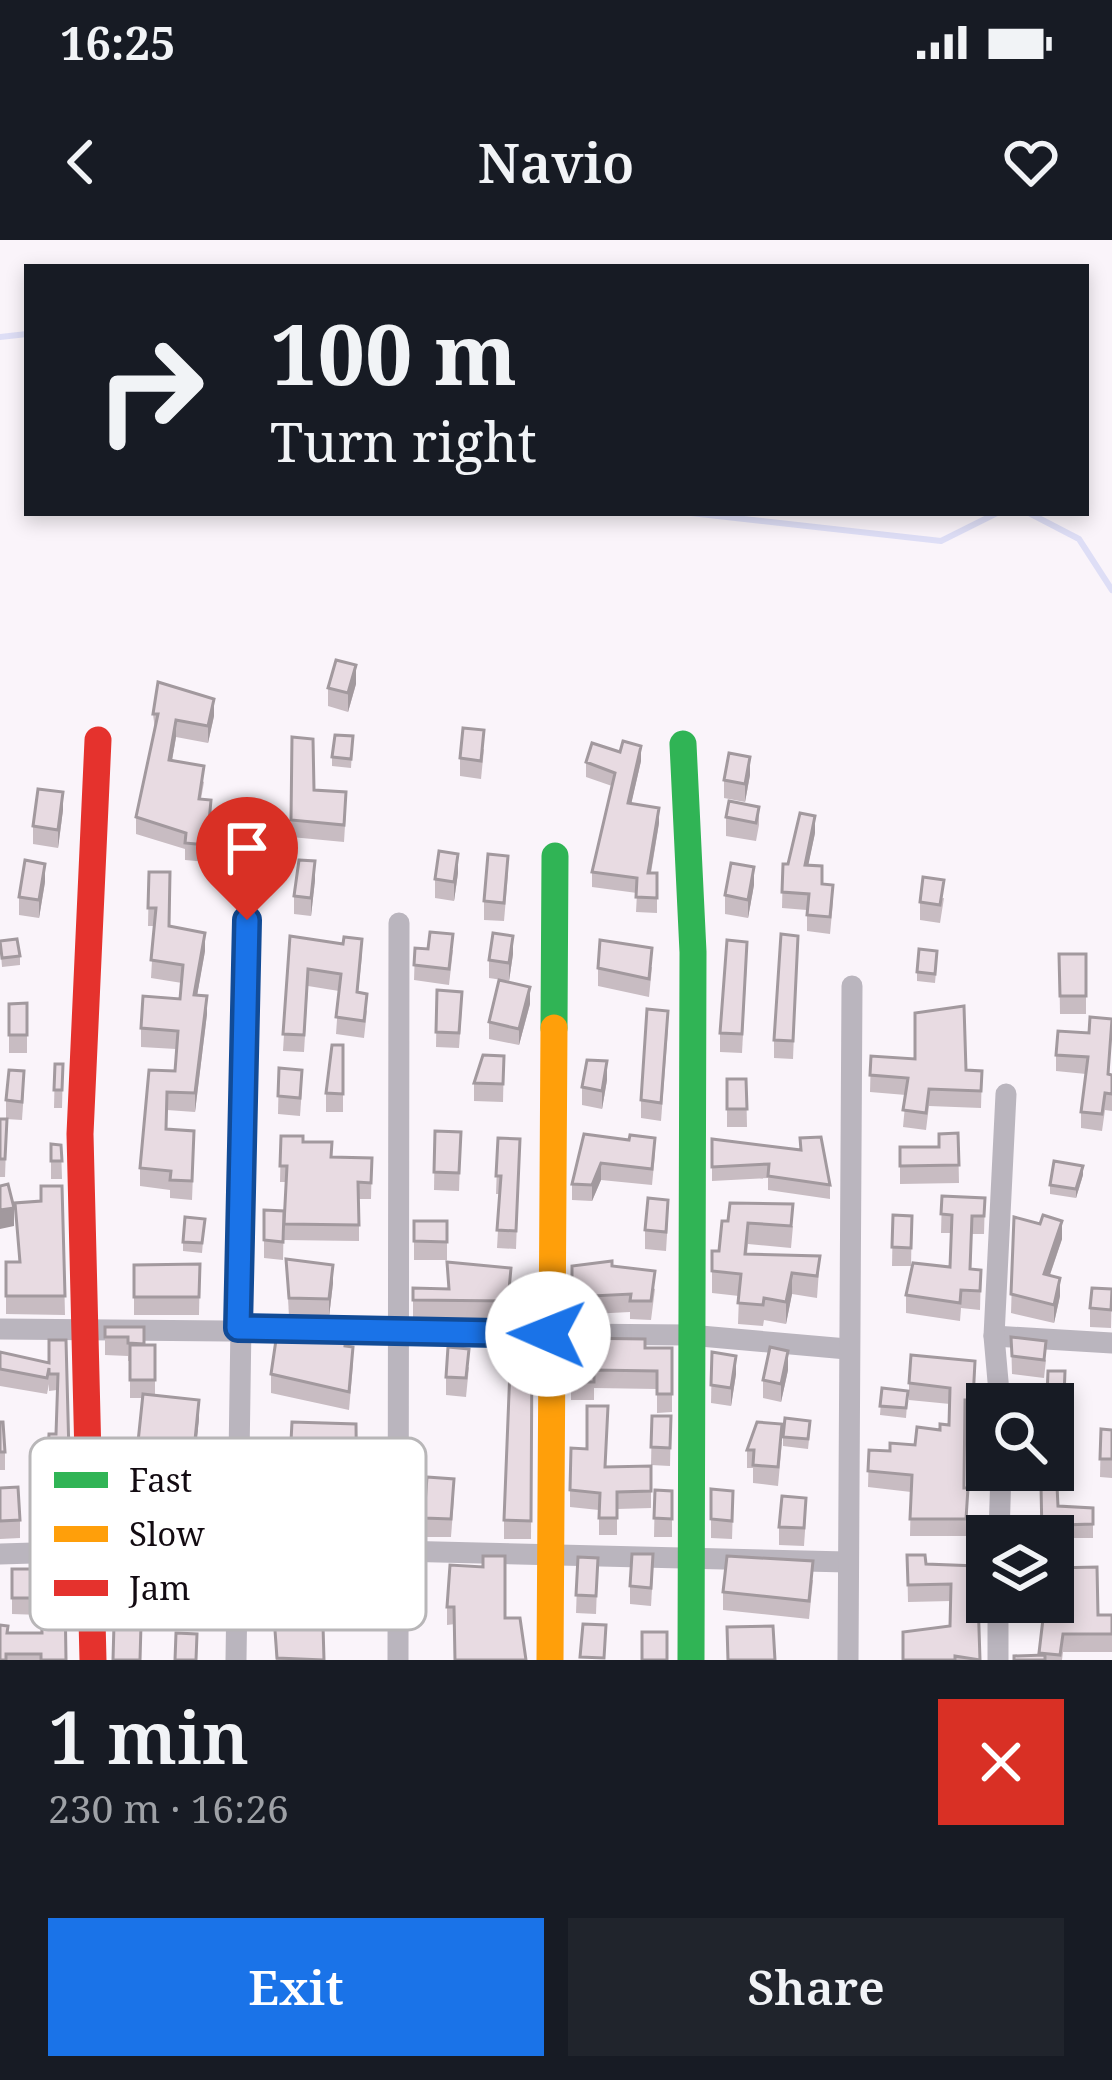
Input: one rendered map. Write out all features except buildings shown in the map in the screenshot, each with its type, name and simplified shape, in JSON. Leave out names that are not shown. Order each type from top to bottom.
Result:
[{"type":"street","points":[[87,1438],[81,1028],[98,740]]},
{"type":"street","points":[[683,744],[693,952],[691,1660]]},
{"type":"street","points":[[550,1660],[548,1334],[555,856]]},
{"type":"street","points":[[236,1438],[247,920]]},
{"type":"street","points":[[397,1438],[399,923]]},
{"type":"street","points":[[848,1660],[852,986]]},
{"type":"street","points":[[998,1383],[994,1336],[1006,1094]]},
{"type":"street","points":[[0,1329],[689,1335],[848,1349]]},
{"type":"street","points":[[994,1336],[1112,1343]]},
{"type":"street","points":[[426,1552],[847,1562]]},
{"type":"street","points":[[0,1554],[30,1554]]},
{"type":"street","points":[[998,1623],[998,1660]]},
{"type":"street","points":[[92,1630],[93,1660]]},
{"type":"street","points":[[235,1630],[236,1660]]},
{"type":"waterway","points":[[0,337],[24,334]]},
{"type":"waterway","points":[[718,516],[941,541],[991,516]]},
{"type":"waterway","points":[[1035,516],[1079,539],[1112,590]]},
{"type":"traffic: fast","points":[[683,744],[693,952],[691,1660]]},
{"type":"traffic: fast","points":[[554,1028],[555,856]]},
{"type":"traffic: slow","points":[[550,1660],[554,1028]]},
{"type":"traffic: jam","points":[[88,1438],[80,1134],[98,740]]},
{"type":"traffic: jam","points":[[92,1630],[93,1660]]},
{"type":"route","points":[[247,920],[238,1328],[548,1334]]}]
